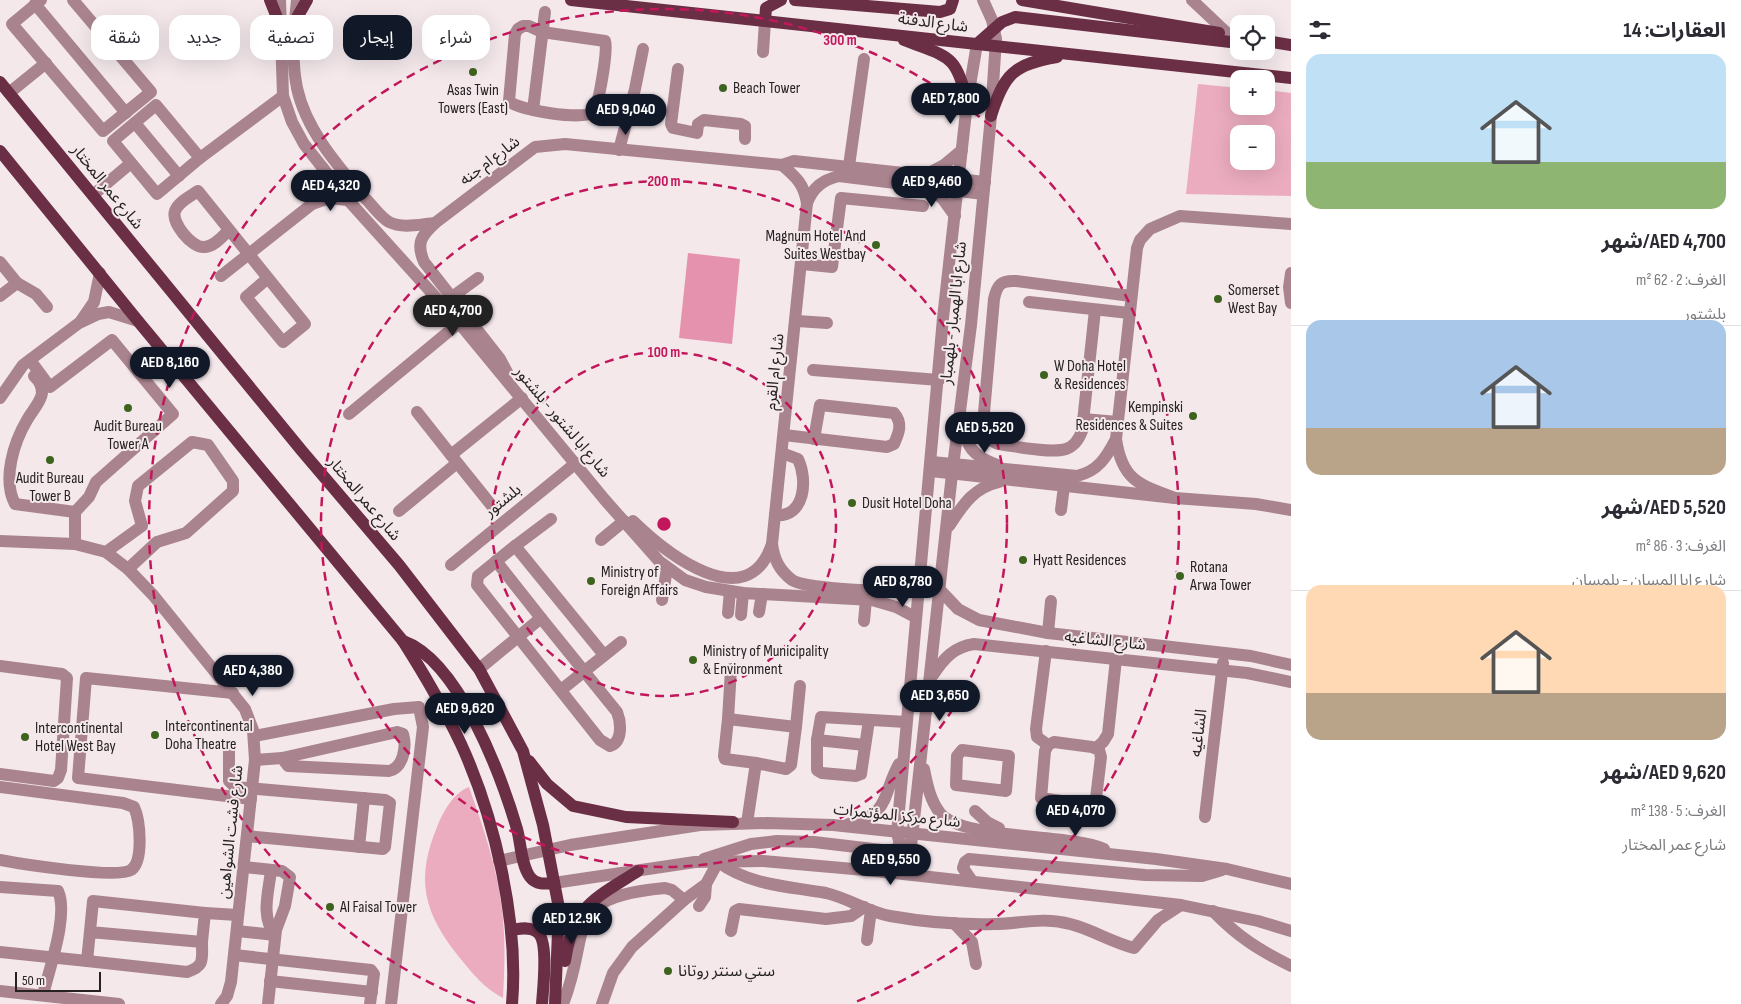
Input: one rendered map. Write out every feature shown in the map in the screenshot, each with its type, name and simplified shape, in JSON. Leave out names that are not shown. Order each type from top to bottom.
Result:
[{"type":"main road","points":[[270,0],[276,15]]},
{"type":"main road","points":[[298,15],[307,0]]},
{"type":"main road","name":"شارع الدفنة","points":[[571,0],[1291,78]]},
{"type":"main road","points":[[765,21],[766,8],[781,0]]},
{"type":"main road","points":[[795,0],[940,12],[950,9],[953,0]]},
{"type":"main road","points":[[1022,0],[1230,35]]},
{"type":"main road","points":[[977,44],[994,28],[1008,19],[1019,18],[1230,42]]},
{"type":"main road","points":[[896,35],[949,58],[958,70],[963,82],[967,103]]},
{"type":"main road","points":[[1275,43],[1291,45]]},
{"type":"main road","points":[[991,116],[1006,81],[1016,69],[1036,61],[1076,55]]},
{"type":"main road","name":"شارع عمر المختار","points":[[0,82],[302,451],[399,565],[480,669],[523,751],[549,850],[559,908],[555,1004]]},
{"type":"main road","points":[[0,151],[403,641],[461,743],[476,779],[499,861],[511,930],[512,1004]]},
{"type":"main road","points":[[403,641],[423,650],[438,664],[474,722],[486,745],[505,795],[528,875],[534,881],[542,884],[554,883]]},
{"type":"main road","points":[[523,751],[547,784],[573,806],[626,817],[733,822]]},
{"type":"main road","points":[[556,982],[564,965],[572,928],[578,916],[599,895],[638,871]]},
{"type":"main road","points":[[511,930],[528,928],[537,931],[543,937],[544,971],[542,1004]]},
{"type":"street","points":[[73,0],[151,92],[126,113],[103,131],[12,24],[38,2],[126,113]]},
{"type":"street","name":"شارع ابا لشتور - بلشتور","points":[[280,0],[280,15]]},
{"type":"street","points":[[296,15],[297,0]]},
{"type":"street","name":"شارع ابا الهمبار - بلهمبار","points":[[908,874],[971,325],[991,116],[996,46],[994,28],[983,0]]},
{"type":"street","points":[[1192,0],[1230,32]]},
{"type":"street","points":[[533,110],[544,12]]},
{"type":"street","points":[[763,52],[765,21]]},
{"type":"street","points":[[523,26],[530,26],[542,32],[603,39],[606,49],[597,105],[593,112],[581,116],[533,110],[516,106],[509,100],[515,34],[518,29],[523,26]]},
{"type":"street","name":"شارع ابا الهمبار - بلهمبار","points":[[908,874],[896,833],[954,216],[967,103],[977,44]]},
{"type":"street","points":[[619,150],[643,49]]},
{"type":"street","points":[[848,166],[864,59]]},
{"type":"street","name":"شارع ابا لشتور - بلشتور","points":[[281,60],[283,96],[296,129],[323,168],[348,200],[459,323],[624,521],[669,570],[685,580],[706,587],[737,592],[866,600],[884,603],[915,617]]},
{"type":"street","points":[[294,60],[297,87],[304,112],[323,145],[357,188],[390,223],[408,226],[435,223]]},
{"type":"street","points":[[9,93],[46,63]]},
{"type":"street","points":[[678,69],[671,124],[673,128],[697,133],[698,124],[704,120],[741,124],[745,126],[745,138]]},
{"type":"street","points":[[200,158],[156,105],[113,141],[157,194],[200,158],[283,96]]},
{"type":"street","points":[[134,123],[179,176]]},
{"type":"street","name":"شارع ام جنه","points":[[519,395],[500,359],[424,262],[419,248],[422,235],[435,223],[535,147],[565,144],[782,165],[794,161],[848,166],[924,181]]},
{"type":"street","points":[[924,181],[962,150]]},
{"type":"street","points":[[93,195],[131,163]]},
{"type":"street","name":"شارع ام القرم","points":[[606,500],[619,508],[669,553],[684,563],[705,572],[732,578],[743,578],[755,572],[762,565],[772,544],[797,321],[807,203],[805,189],[801,182],[782,165]]},
{"type":"street","points":[[312,204],[320,189],[323,168]]},
{"type":"street","points":[[807,203],[810,195],[822,182],[839,176],[924,181],[984,188]]},
{"type":"street","points":[[924,181],[942,198],[954,216]]},
{"type":"street","points":[[230,230],[212,245],[201,248],[196,246],[181,230],[175,218],[175,212],[179,206],[198,191],[230,230],[268,278],[306,324],[283,342],[246,297],[268,278]]},
{"type":"street","points":[[221,276],[312,204],[329,198],[348,200]]},
{"type":"street","points":[[802,264],[832,267],[841,198],[923,206]]},
{"type":"street","points":[[1175,498],[1150,490],[1130,477],[1118,455],[1116,439],[1131,296],[1137,248],[1140,240],[1158,224],[1180,216],[1291,224]]},
{"type":"street","points":[[0,262],[17,283],[36,294],[47,308]]},
{"type":"street","points":[[79,323],[94,302],[100,273]]},
{"type":"street","points":[[1291,273],[1289,287],[1291,303]]},
{"type":"street","points":[[452,296],[478,278]]},
{"type":"street","points":[[1095,310],[1083,419],[1079,439],[1067,449],[1057,450],[998,444],[986,436],[983,424],[996,290],[1003,282],[1009,281],[1131,296]]},
{"type":"street","points":[[0,296],[17,283]]},
{"type":"street","points":[[1029,302],[1129,313]]},
{"type":"street","points":[[0,398],[26,363],[79,323],[98,314],[109,312],[138,321]]},
{"type":"street","points":[[797,321],[827,323]]},
{"type":"street","points":[[348,414],[459,323]]},
{"type":"street","points":[[26,363],[50,387],[112,340],[173,414],[96,482],[89,497],[74,512],[72,544]]},
{"type":"street","points":[[26,363],[40,383],[42,394],[19,435],[10,471],[10,494],[16,504],[74,512]]},
{"type":"street","points":[[813,370],[938,380]]},
{"type":"street","points":[[399,511],[519,395]]},
{"type":"street","points":[[784,435],[814,439],[888,447],[894,444],[898,437],[899,417],[894,413],[820,405],[814,439]]},
{"type":"street","points":[[417,412],[492,506]]},
{"type":"street","points":[[959,419],[965,437],[977,456],[1011,476]]},
{"type":"street","points":[[1083,419],[1118,422]]},
{"type":"street","points":[[948,527],[968,498],[992,483],[1011,476],[1067,476],[1085,474],[1100,466],[1116,439]]},
{"type":"street","points":[[106,552],[142,526],[135,501],[138,486],[192,442],[208,445],[233,481],[233,492],[186,533],[157,542],[136,559],[128,569]]},
{"type":"street","points":[[775,515],[789,514],[796,510],[800,503],[803,486],[802,468],[798,458],[782,453]]},
{"type":"street","name":"بلشتور","points":[[451,565],[576,463]]},
{"type":"street","points":[[931,467],[1011,476],[1064,486],[1175,498],[1225,501],[1291,510]]},
{"type":"street","points":[[1062,510],[1064,486]]},
{"type":"street","points":[[496,561],[617,712],[620,720],[618,739],[615,744],[610,746],[600,740],[477,585],[478,576],[496,561],[515,546],[551,519]]},
{"type":"street","points":[[601,540],[624,521]]},
{"type":"street","name":"شارع فشت الشواهين","points":[[0,541],[72,544],[106,552],[128,569],[153,594],[234,693],[250,720],[254,736],[255,760],[230,990],[225,1003]]},
{"type":"street","name":"شارع ام القرم","points":[[772,544],[777,564],[784,573],[802,584],[883,590],[902,586],[920,576]]},
{"type":"street","points":[[515,546],[604,654]]},
{"type":"street","points":[[666,601],[669,570]]},
{"type":"street","name":"شارع الشاغيه","points":[[940,590],[967,616],[979,620],[1048,633],[1224,653],[1291,665]]},
{"type":"street","points":[[735,614],[737,592]]},
{"type":"street","points":[[759,612],[762,594]]},
{"type":"street","points":[[864,621],[866,600]]},
{"type":"street","points":[[1048,633],[1051,601]]},
{"type":"street","points":[[480,669],[520,638],[541,618]]},
{"type":"street","points":[[561,690],[583,670],[621,642]]},
{"type":"street","name":"شارع الشاغيه","points":[[930,680],[948,655],[965,645],[986,644],[1222,671],[1291,682]]},
{"type":"street","points":[[1046,651],[1036,729],[1037,737],[1048,745]]},
{"type":"street","name":"الشاغيه","points":[[1205,817],[1224,653]]},
{"type":"street","points":[[1096,748],[1101,757],[1096,798],[1093,804],[1088,805],[1041,798],[1045,751],[1048,745],[1054,742],[1096,748],[1108,734],[1116,659]]},
{"type":"street","points":[[0,666],[66,676],[234,693]]},
{"type":"street","points":[[732,669],[725,759],[786,769],[791,765],[800,686]]},
{"type":"street","points":[[0,774],[54,781],[58,778],[61,770],[66,676]]},
{"type":"street","points":[[86,678],[78,778],[251,793],[364,798],[387,800],[390,803],[385,847],[382,849],[247,836]]},
{"type":"street","points":[[254,736],[394,709],[419,707],[423,727],[392,1004]]},
{"type":"street","points":[[869,720],[859,776],[822,774],[816,768],[817,740],[821,716],[906,722]]},
{"type":"street","points":[[728,719],[796,727]]},
{"type":"street","points":[[255,760],[282,758],[397,732],[403,734],[405,740],[400,764],[396,770],[389,772],[288,766],[282,758]]},
{"type":"street","points":[[817,740],[865,744]]},
{"type":"street","points":[[229,749],[228,781],[235,787],[251,793]]},
{"type":"street","points":[[965,750],[1009,756],[1006,791],[976,789],[958,786],[955,783],[957,756],[960,751],[965,750]]},
{"type":"street","points":[[833,825],[849,824],[870,817],[883,804],[903,758]]},
{"type":"street","points":[[922,762],[934,804],[948,820],[960,826],[1087,843],[1113,854]]},
{"type":"street","points":[[746,823],[756,763]]},
{"type":"street","points":[[0,787],[123,803],[134,807],[140,834],[136,865],[130,871],[106,874],[0,860]]},
{"type":"street","points":[[960,826],[975,811],[976,789]]},
{"type":"street","points":[[359,847],[364,798]]},
{"type":"street","points":[[975,811],[987,822],[1012,834]]},
{"type":"street","name":"شارع مركز المؤتمرات","points":[[499,861],[549,850],[700,825],[733,822],[833,825],[1113,854],[1227,869],[1291,884]]},
{"type":"street","points":[[695,862],[744,845],[777,841],[814,842],[890,851],[899,848],[913,834]]},
{"type":"street","points":[[972,881],[963,868],[965,862],[969,859],[1146,875],[1202,876],[1227,869]]},
{"type":"street","points":[[554,883],[695,862],[763,861],[908,874],[1181,905],[1258,921],[1291,931]]},
{"type":"street","points":[[602,1004],[613,974],[632,947],[692,903],[718,862]]},
{"type":"street","points":[[718,862],[729,870],[753,880],[781,888],[834,895],[889,916],[954,923],[1001,924],[1050,920],[1074,924],[1108,940],[1134,948],[1158,920],[1181,905]]},
{"type":"street","points":[[244,867],[286,872],[290,877],[285,906],[275,935],[268,1004]]},
{"type":"street","points":[[271,870],[266,912],[268,922],[275,935]]},
{"type":"street","points":[[0,887],[58,891],[62,898],[60,933],[51,958],[43,995]]},
{"type":"street","points":[[563,1004],[570,984],[583,925],[596,907],[612,897],[665,888],[672,890],[692,903]]},
{"type":"street","points":[[86,961],[92,901],[238,915]]},
{"type":"street","points":[[731,931],[733,916],[735,911],[739,909],[826,919],[851,916],[867,908]]},
{"type":"street","points":[[867,908],[867,940]]},
{"type":"street","points":[[1213,911],[1233,932],[1250,945],[1291,966]]},
{"type":"street","points":[[0,952],[186,972],[197,968],[202,963],[202,942],[206,913]]},
{"type":"street","points":[[1258,921],[1291,941]]},
{"type":"street","points":[[954,923],[972,942],[976,964]]},
{"type":"street","points":[[237,931],[275,935]]},
{"type":"street","points":[[90,932],[202,942]]},
{"type":"street","points":[[234,955],[371,970],[374,974],[371,998],[270,981]]},
{"type":"street","points":[[0,991],[119,1004]]},
{"type":"shaded area","points":[[1198,84],[1230,87],[1230,115],[1275,115],[1275,91],[1291,93],[1291,196],[1186,194]]},
{"type":"shaded area","points":[[688,253],[740,259],[732,344],[679,338]]},
{"type":"shaded area","points":[[469,787],[490,851],[501,904],[504,944],[503,998],[484,985],[474,975],[447,941],[431,911],[427,895],[425,880],[426,863],[437,827],[453,798]]},
{"type":"place","name":"Asas Twin Towers (East)","points":[[473,72]]},
{"type":"place","name":"Beach Tower","points":[[723,88]]},
{"type":"place","name":"Magnum Hotel And Suites Westbay","points":[[876,245]]},
{"type":"place","name":"Somerset West Bay","points":[[1218,299]]},
{"type":"place","name":"W Doha Hotel & Residences","points":[[1044,375]]},
{"type":"place","name":"Audit Bureau Tower A","points":[[128,408]]},
{"type":"place","name":"Kempinski Residences & Suites","points":[[1193,416]]},
{"type":"place","name":"Audit Bureau Tower B","points":[[50,460]]},
{"type":"place","name":"Dusit Hotel Doha","points":[[852,503]]},
{"type":"place","name":"Hyatt Residences","points":[[1023,560]]},
{"type":"place","name":"Rotana Arwa Tower","points":[[1180,576]]},
{"type":"place","name":"Ministry of Foreign Affairs","points":[[591,581]]},
{"type":"place","name":"Ministry of Municipality & Environment","points":[[693,660]]},
{"type":"place","name":"Intercontinental Doha Theatre","points":[[155,735]]},
{"type":"place","name":"Intercontinental Hotel West Bay","points":[[25,737]]},
{"type":"place","name":"Al Faisal Tower","points":[[330,907]]},
{"type":"place","name":"ستي سنتر روتانا","points":[[668,971]]}]
